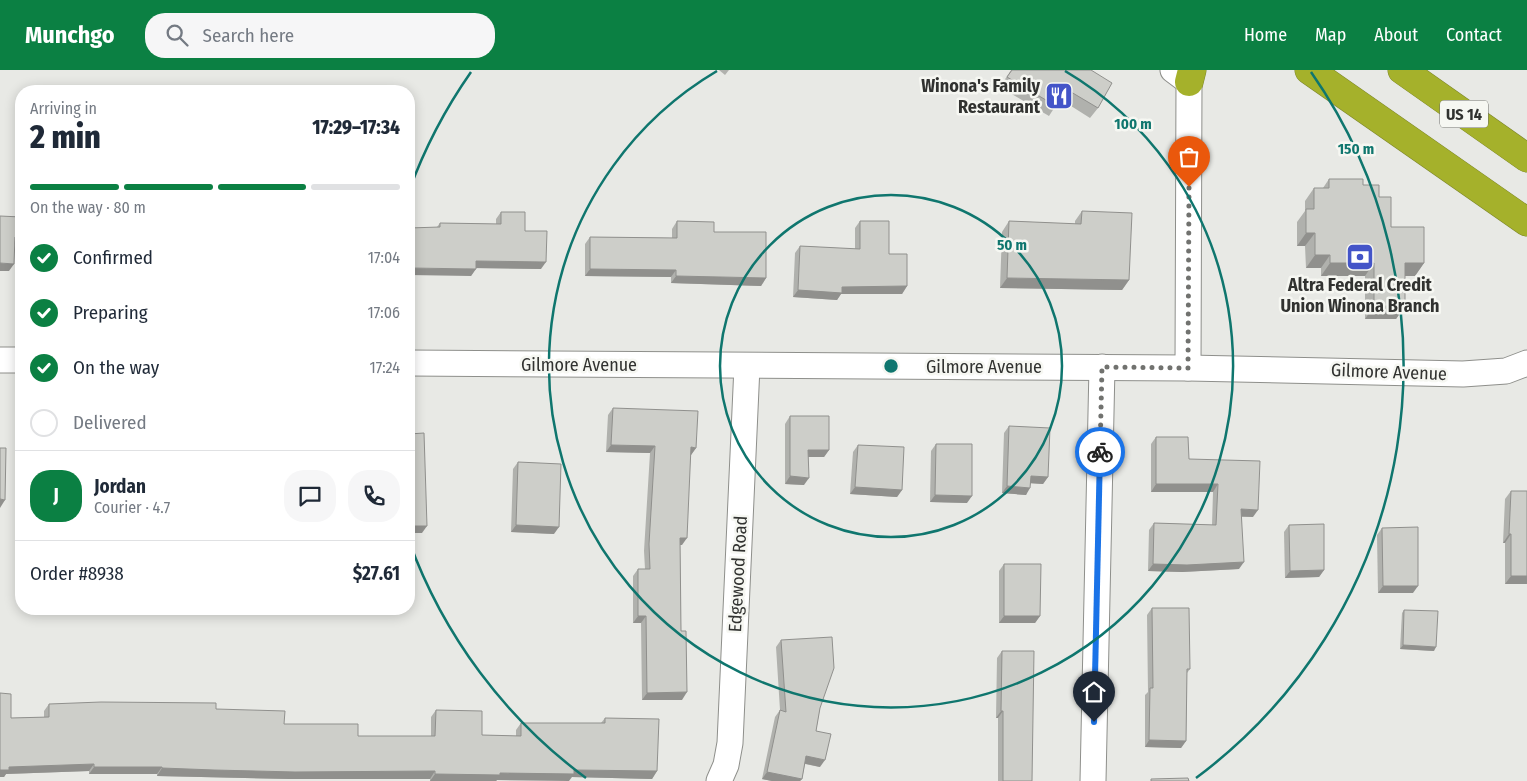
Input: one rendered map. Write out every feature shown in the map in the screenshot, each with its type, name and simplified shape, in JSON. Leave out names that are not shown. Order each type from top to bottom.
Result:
[{"type":"highway","points":[[1309,70],[1527,222]]},
{"type":"highway","name":"US 14","points":[[1402,70],[1527,158]]},
{"type":"street","points":[[1185,73],[1188,368]]},
{"type":"street","points":[[0,360],[15,360]]},
{"type":"street","name":"Gilmore Avenue","points":[[415,363],[1102,367],[1463,374],[1506,372],[1527,363]]},
{"type":"street","name":"Edgewood Road","points":[[719,781],[726,765],[730,743],[747,366]]},
{"type":"street","points":[[1093,781],[1102,367]]},
{"type":"building","name":"Winona's Family Restaurant","points":[[1012,70],[1091,70],[1112,83],[1098,108],[1066,89],[1056,106],[1007,77]]},
{"type":"building","name":"Altra Federal Credit Union Winona Branch","points":[[1329,179],[1363,179],[1363,185],[1379,185],[1379,197],[1391,197],[1391,227],[1424,227],[1424,263],[1405,263],[1405,306],[1374,306],[1374,263],[1330,263],[1330,255],[1315,255],[1315,233],[1306,233],[1306,209],[1314,209],[1314,188],[1329,188]]},
{"type":"building","points":[[1082,211],[1132,213],[1129,280],[1007,278],[1009,221],[1081,224]]},
{"type":"building","points":[[501,212],[525,212],[525,231],[547,231],[546,262],[476,261],[476,269],[415,268],[415,228],[440,227],[440,223],[501,224]]},
{"type":"building","points":[[0,216],[15,217],[14,264],[0,263]]},
{"type":"building","points":[[677,221],[714,222],[714,232],[766,232],[766,278],[676,276],[676,270],[590,269],[590,237],[677,238]]},
{"type":"building","points":[[860,221],[889,221],[889,254],[907,254],[907,286],[842,287],[842,293],[798,290],[800,246],[860,249]]},
{"type":"building","points":[[613,408],[698,411],[696,448],[691,447],[687,538],[680,538],[681,631],[686,631],[687,692],[647,693],[646,616],[638,616],[638,569],[650,569],[649,544],[655,446],[611,445]]},
{"type":"building","points":[[790,416],[829,416],[829,450],[808,450],[809,478],[790,476]]},
{"type":"building","points":[[1009,426],[1050,428],[1048,477],[1031,476],[1030,488],[1007,486]]},
{"type":"building","points":[[424,433],[427,526],[415,526],[415,434]]},
{"type":"building","points":[[1156,437],[1188,437],[1189,459],[1260,461],[1258,510],[1241,509],[1244,562],[1187,565],[1153,564],[1154,523],[1216,525],[1218,484],[1156,484]]},
{"type":"building","points":[[936,444],[972,444],[972,496],[935,495]]},
{"type":"building","points":[[858,445],[904,447],[902,490],[855,487]]},
{"type":"building","points":[[0,448],[6,448],[5,500],[0,499]]},
{"type":"building","points":[[518,462],[561,464],[559,527],[516,525]]},
{"type":"building","points":[[1511,491],[1527,491],[1527,576],[1511,576],[1511,534],[1509,534]]},
{"type":"building","points":[[1324,524],[1324,570],[1290,571],[1289,525]]},
{"type":"building","points":[[1418,527],[1418,586],[1383,586],[1382,528]]},
{"type":"building","points":[[1004,564],[1041,564],[1040,616],[1004,616]]},
{"type":"building","points":[[1152,608],[1189,608],[1190,669],[1187,669],[1186,741],[1149,740],[1150,688],[1153,688]]},
{"type":"building","points":[[1404,610],[1438,611],[1436,647],[1403,645]]},
{"type":"building","points":[[832,637],[834,668],[820,708],[816,731],[831,734],[825,760],[806,756],[802,779],[767,772],[780,710],[786,712],[781,640]]},
{"type":"building","points":[[1002,651],[1034,651],[1032,781],[1003,781]]},
{"type":"building","points":[[0,693],[11,694],[11,718],[49,717],[49,704],[101,702],[216,703],[216,709],[285,711],[284,724],[358,724],[358,736],[435,736],[436,710],[482,711],[482,735],[521,736],[521,723],[605,723],[605,718],[659,719],[657,771],[574,770],[574,774],[500,773],[500,775],[435,774],[435,771],[295,772],[162,767],[94,767],[94,764],[9,767],[9,770],[0,770]]},
{"type":"building","points":[[1188,778],[1189,781],[1151,781],[1151,779]]},
{"type":"way so far","points":[[1100,452],[1102,367],[1188,368],[1189,187]]},
{"type":"place","name":"Winona's Family Restaurant","points":[[1059,96]]},
{"type":"place","name":"Altra Federal Credit Union Winona Branch","points":[[1360,257]]},
{"type":"route","points":[[1094,722],[1100,452]]}]
